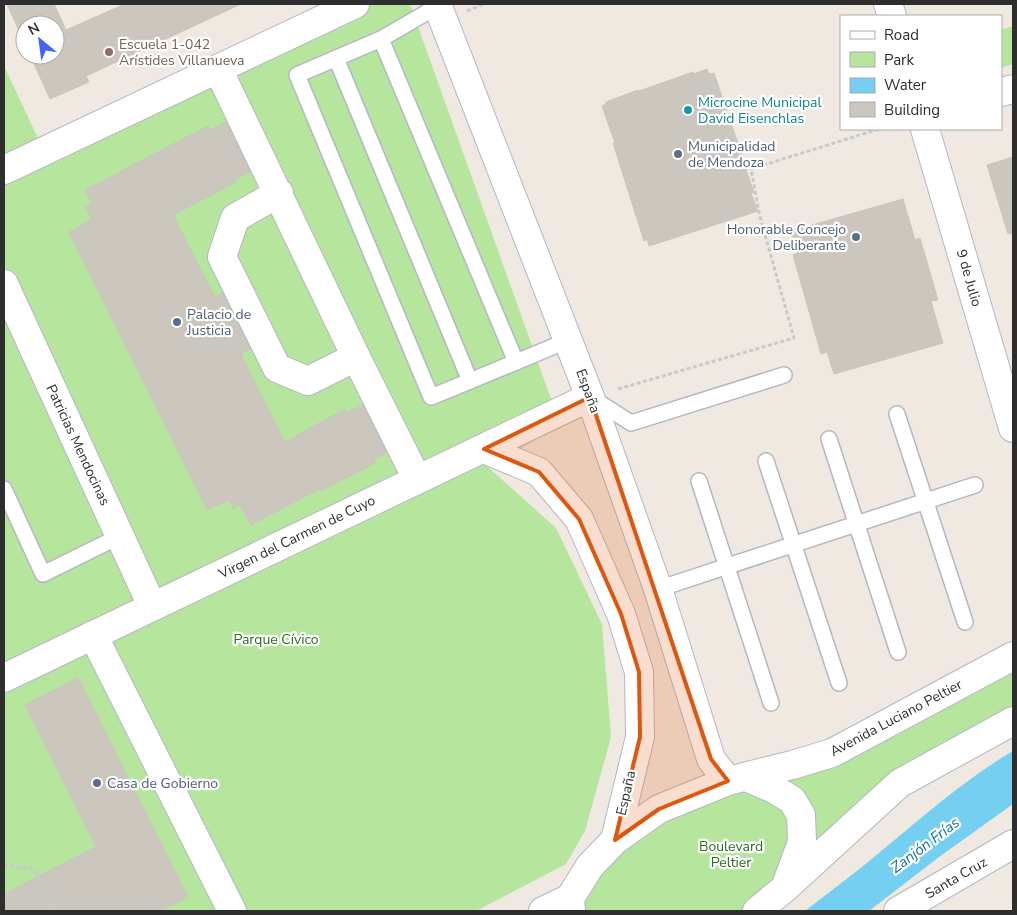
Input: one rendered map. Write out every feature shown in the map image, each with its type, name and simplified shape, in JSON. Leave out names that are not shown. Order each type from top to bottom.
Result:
[{"type":"street","points":[[4,170],[355,4]]},
{"type":"street","name":"España","points":[[437,5],[590,397],[658,589],[711,759],[737,779]]},
{"type":"street","points":[[218,68],[356,357],[417,479]]},
{"type":"street","name":"9 de Julio","points":[[926,130],[1013,428]]},
{"type":"street","points":[[279,194],[234,218],[222,257],[277,368],[308,381],[356,357]]},
{"type":"street","name":"Patricias Mendocinas","points":[[4,284],[152,606]]},
{"type":"street","name":"Virgen del Carmen de Cuyo","points":[[4,678],[590,397]]},
{"type":"street","name":"España","points":[[484,449],[540,472],[579,519],[621,614],[639,672],[640,736],[615,840]]},
{"type":"street","points":[[94,634],[232,911]]},
{"type":"street","name":"Avenida Luciano Peltier","points":[[571,904],[590,866],[615,840],[659,810],[737,779],[832,753],[1013,656]]},
{"type":"street","points":[[758,911],[900,783],[1013,721]]},
{"type":"street","points":[[737,779],[774,788],[792,800],[801,816],[802,842],[785,888]]},
{"type":"street","name":"Santa Cruz","points":[[898,911],[1013,844]]},
{"type":"street","points":[[543,911],[571,904]]},
{"type":"lane","points":[[437,5],[381,39],[297,74],[431,397],[569,340]]},
{"type":"lane","points":[[381,39],[516,362]]},
{"type":"lane","points":[[336,58],[470,381]]},
{"type":"lane","points":[[590,397],[630,423],[784,375]]},
{"type":"lane","points":[[897,414],[965,622]]},
{"type":"lane","points":[[829,440],[898,652]]},
{"type":"lane","points":[[766,461],[839,683]]},
{"type":"lane","points":[[699,481],[772,703]]},
{"type":"lane","points":[[658,589],[976,485]]},
{"type":"lane","points":[[4,489],[43,574],[120,536]]},
{"type":"path","points":[[590,397],[794,338],[760,217],[751,169],[877,130]]},
{"type":"path","points":[[4,864],[35,870],[56,911]]},
{"type":"highlighted area","points":[[590,397],[711,759],[728,781],[659,809],[615,840],[640,737],[639,672],[621,614],[579,519],[539,472],[484,449]]},
{"type":"green space","name":"Parque Cívico","points":[[340,4],[410,4],[560,424],[489,468],[556,528],[602,624],[611,737],[585,831],[566,864],[476,911],[4,911],[4,66],[43,149]]},
{"type":"green space","points":[[1013,26],[1013,64],[1002,68],[1002,30]]},
{"type":"green space","name":"Boulevard Peltier","points":[[1013,665],[1013,720],[898,781],[749,911],[563,911],[580,903],[624,844],[668,818]]},
{"type":"water","name":"Zanjón Frías","points":[[1013,751],[1013,804],[939,857],[869,911],[805,911],[954,791]]},
{"type":"building","name":"Escuela 1-042 Arístides Villanueva","points":[[7,4],[54,4],[59,15],[15,15],[15,22]]},
{"type":"building","name":"Escuela 1-042 Arístides Villanueva","points":[[125,4],[241,4],[86,76],[89,82],[50,99],[35,65],[65,65],[65,28],[66,30]]},
{"type":"building","points":[[707,69],[709,74],[714,73],[747,170],[754,193],[751,193],[758,211],[649,246],[647,239],[644,241],[602,106],[606,102],[638,90]]},
{"type":"building","name":"Palacio de Justicia","points":[[226,122],[250,172],[235,179],[236,182],[173,215],[215,297],[222,293],[250,349],[241,354],[285,442],[345,409],[347,413],[363,405],[386,452],[374,460],[375,463],[320,491],[319,489],[251,525],[240,505],[233,508],[229,500],[207,510],[69,232],[92,219],[85,207],[92,204],[85,190],[208,126],[211,130]]},
{"type":"building","points":[[1013,157],[1013,233],[1008,234],[987,165]]},
{"type":"building","points":[[903,199],[915,240],[920,238],[938,300],[931,301],[943,343],[834,374],[827,352],[821,354],[793,255],[797,253],[791,231]]},
{"type":"building","name":"Casa de Gobierno","points":[[78,678],[188,897],[160,911],[4,911],[4,894],[96,847],[25,705]]},
{"type":"place","name":"Escuela 1-042 Arístides Villanueva","points":[[109,52]]},
{"type":"place","name":"Microcine Municipal David Eisenchlas","points":[[688,110]]},
{"type":"place","name":"Municipalidad de Mendoza","points":[[678,154]]},
{"type":"place","name":"Honorable Concejo Deliberante","points":[[856,237]]},
{"type":"place","name":"Palacio de Justicia","points":[[177,322]]},
{"type":"place","name":"Casa de Gobierno","points":[[97,783]]}]
